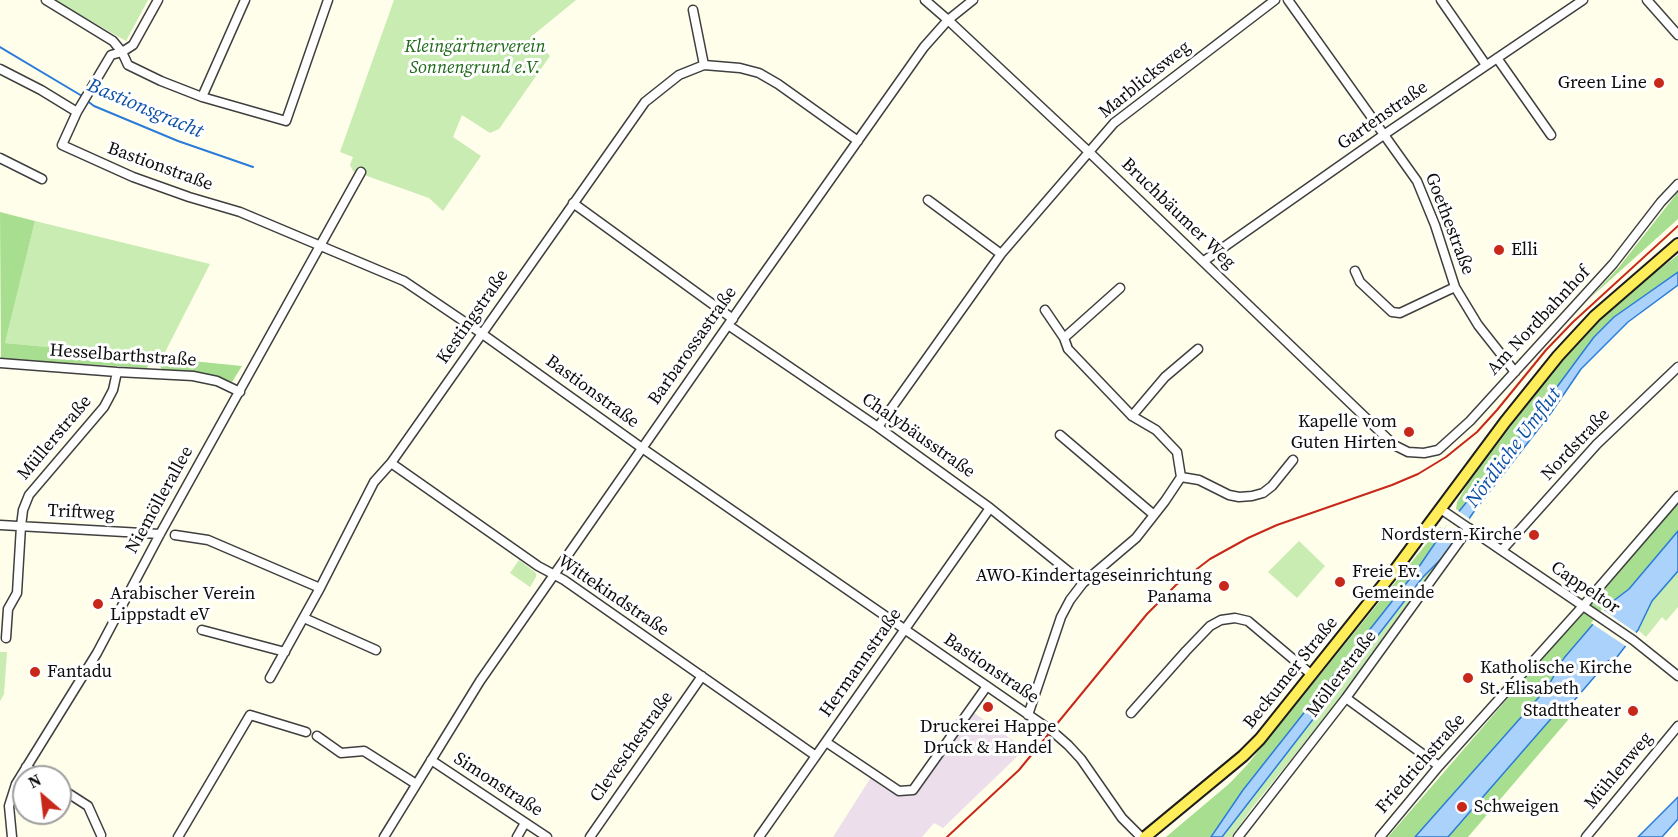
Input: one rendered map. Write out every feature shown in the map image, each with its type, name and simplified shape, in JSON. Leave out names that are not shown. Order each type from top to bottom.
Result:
[{"type":"main road","name":"Beckumer Straße","points":[[1145,837],[1243,756],[1260,739],[1442,510],[1505,422],[1558,356],[1595,316],[1650,267],[1678,246]]},
{"type":"street","points":[[46,0],[113,41],[122,52],[128,65],[161,81],[202,96],[286,121],[328,0]]},
{"type":"street","points":[[0,69],[77,112],[111,55],[122,52],[133,45],[158,0]]},
{"type":"street","points":[[202,96],[245,0]]},
{"type":"street","name":"Bruchbäumer Weg","points":[[925,0],[1204,261],[1394,445],[1408,452]]},
{"type":"street","name":"Barbarossastraße","points":[[384,837],[461,710],[924,47],[948,20],[973,0]]},
{"type":"street","name":"Marblicksweg","points":[[878,427],[1000,254],[1114,123],[1275,0]]},
{"type":"street","name":"Goethestraße","points":[[1288,0],[1417,181],[1435,225],[1455,287],[1478,325],[1515,372]]},
{"type":"street","points":[[1441,0],[1486,65]]},
{"type":"street","name":"Gartenstraße","points":[[1204,261],[1582,0]]},
{"type":"street","points":[[1647,0],[1678,35]]},
{"type":"street","points":[[693,10],[704,65]]},
{"type":"street","points":[[1497,58],[1551,135]]},
{"type":"street","name":"Kestingstraße","points":[[270,678],[320,588],[374,482],[391,463],[645,102],[680,75],[704,65],[740,68],[759,73],[778,84],[858,141]]},
{"type":"street","name":"Bastionstraße","points":[[77,112],[62,145],[133,177],[240,212],[404,282],[481,333],[642,448],[1029,714],[1068,745],[1081,759],[1122,818],[1140,837]]},
{"type":"street","points":[[0,158],[42,178]]},
{"type":"street","name":"Niemöllerallee","points":[[27,765],[97,653],[160,534],[361,172]]},
{"type":"street","name":"Am Nordbahnhof","points":[[1408,452],[1424,453],[1438,450],[1450,441],[1614,264],[1661,202],[1678,184]]},
{"type":"street","points":[[928,200],[1000,254]]},
{"type":"street","name":"Chalybäusstraße","points":[[573,203],[731,322],[990,508],[1083,583]]},
{"type":"street","points":[[1355,271],[1359,282],[1392,312],[1400,313],[1455,287]]},
{"type":"street","points":[[1064,338],[1120,288]]},
{"type":"street","points":[[1029,714],[1061,617],[1070,600],[1083,583],[1136,538],[1180,477],[1177,452],[1156,430],[1132,416],[1068,349],[1064,338],[1045,310]]},
{"type":"street","points":[[1132,416],[1165,377],[1198,349]]},
{"type":"street","name":"Hesselbarthstraße","points":[[0,363],[193,375],[217,381],[240,392]]},
{"type":"street","name":"Nordstraße","points":[[1502,550],[1597,444],[1678,367]]},
{"type":"street","name":"Müllerstraße","points":[[6,638],[8,609],[17,593],[21,526],[23,510],[29,495],[104,407],[113,390],[117,372]]},
{"type":"street","points":[[1060,435],[1154,515]]},
{"type":"street","points":[[1180,477],[1199,480],[1229,495],[1251,496],[1263,493],[1272,486],[1293,459]]},
{"type":"street","name":"Wittekindstraße","points":[[391,463],[816,756]]},
{"type":"street","name":"Friedrichstraße","points":[[1380,837],[1439,766],[1678,496]]},
{"type":"street","name":"Hermannstraße","points":[[759,837],[990,508]]},
{"type":"street","name":"Cappeltor","points":[[1442,510],[1633,640],[1678,676]]},
{"type":"street","name":"Triftweg","points":[[0,525],[160,534]]},
{"type":"street","name":"Möllerstraße","points":[[1238,837],[1346,698],[1467,527]]},
{"type":"street","points":[[175,535],[208,540],[320,588]]},
{"type":"street","points":[[304,618],[376,650]]},
{"type":"street","points":[[1131,713],[1185,651],[1210,626],[1221,620],[1235,618],[1248,621],[1312,675]]},
{"type":"street","points":[[202,630],[285,652]]},
{"type":"street","name":"Cleveschestraße","points":[[590,837],[702,676]]},
{"type":"street","points":[[825,742],[899,791],[913,790],[987,686]]},
{"type":"street","points":[[1346,698],[1439,766]]},
{"type":"street","points":[[178,837],[250,716],[306,732]]},
{"type":"street","name":"Mühlenweg","points":[[1586,837],[1678,726]]},
{"type":"street","points":[[317,736],[341,753],[364,751],[416,784]]},
{"type":"street","name":"Simonstraße","points":[[431,760],[547,837]]},
{"type":"street","points":[[72,796],[88,806],[101,835]]},
{"type":"street","name":"Niemöllerallee","points":[[12,797],[9,806],[12,837]]},
{"type":"street","points":[[517,837],[525,823]]},
{"type":"shaded area","points":[[970,710],[1025,749],[943,828],[934,823],[922,837],[833,837],[873,774],[899,791],[913,790]]},
{"type":"green space","points":[[54,0],[148,0],[126,41]]},
{"type":"green space","name":"Kleingärtnerverein Sonnengrund e.V.","points":[[394,0],[576,0],[532,36],[550,56],[499,129],[490,133],[462,115],[453,137],[481,156],[443,211],[429,198],[353,171],[350,165],[353,157],[340,152]]},
{"type":"green space","points":[[1678,192],[1678,219],[1590,298],[1619,267]]},
{"type":"green space","points":[[0,212],[35,221],[5,343],[152,357],[147,368],[1,359]]},
{"type":"green space","points":[[35,221],[210,264],[162,358],[5,343]]},
{"type":"green space","points":[[1678,255],[1678,272],[1614,317],[1594,337],[1528,426],[1459,511],[1456,509],[1457,502],[1469,482],[1553,370],[1609,311]]},
{"type":"green space","points":[[162,358],[242,366],[232,382],[205,373],[162,369],[160,366]]},
{"type":"green space","points":[[1678,501],[1678,531],[1629,589],[1612,602],[1564,658],[1547,688],[1415,837],[1388,837]]},
{"type":"green space","points":[[1440,527],[1444,530],[1416,571],[1243,790],[1211,837],[1166,837],[1230,783],[1247,765]]},
{"type":"green space","points":[[1299,541],[1325,566],[1297,598],[1268,572]]},
{"type":"green space","points":[[1443,557],[1342,696],[1252,808],[1232,837],[1222,837],[1423,577]]},
{"type":"green space","points":[[519,560],[536,573],[530,587],[510,573]]},
{"type":"green space","points":[[1678,571],[1678,607],[1666,621],[1662,617],[1646,637],[1638,630],[1652,601]]},
{"type":"green space","points":[[0,652],[7,652],[4,694],[0,701]]},
{"type":"green space","points":[[1572,703],[1568,720],[1468,837],[1448,837],[1556,713]]},
{"type":"water","name":"Nördliche Umflut","points":[[1678,272],[1678,285],[1628,322],[1581,369],[1551,413],[1473,513],[1443,557],[1423,577],[1222,837],[1211,837],[1243,790],[1416,571],[1444,530],[1528,426],[1594,337],[1614,317]]},
{"type":"water","points":[[1678,531],[1678,571],[1652,601],[1638,630],[1617,657],[1608,661],[1572,703],[1556,713],[1448,837],[1415,837],[1547,688],[1564,658],[1612,602],[1629,589]]},
{"type":"water","points":[[1678,797],[1678,819],[1662,837],[1638,837]]},
{"type":"pier","points":[[1457,510],[1470,519],[1456,538],[1444,529]]},
{"type":"pier","points":[[1602,609],[1638,634],[1627,647],[1591,623]]},
{"type":"waterway","name":"Bastionsgracht","points":[[0,47],[82,96]]},
{"type":"waterway","name":"Bastionsgracht","points":[[86,100],[94,106],[178,141],[253,167]]},
{"type":"railway","points":[[947,837],[1019,770],[1147,614],[1176,585],[1210,559],[1248,538],[1277,525],[1392,485],[1418,474],[1446,457],[1477,432],[1546,350],[1573,322],[1678,226]]},
{"type":"place","name":"Green Line","points":[[1659,83]]},
{"type":"place","name":"Elli","points":[[1499,250]]},
{"type":"place","name":"Kapelle vom Guten Hirten","points":[[1409,432]]},
{"type":"place","name":"Nordstern-Kirche","points":[[1534,535]]},
{"type":"place","name":"Freie Ev. Gemeinde","points":[[1340,582]]},
{"type":"place","name":"AWO-Kindertageseinrichtung Panama","points":[[1224,586]]},
{"type":"place","name":"Arabischer Verein Lippstadt eV","points":[[98,604]]},
{"type":"place","name":"Fantadu","points":[[35,672]]},
{"type":"place","name":"Katholische Kirche St. Elisabeth","points":[[1468,678]]},
{"type":"place","name":"Druckerei Happe Druck & Handel","points":[[988,707]]},
{"type":"place","name":"Stadttheater","points":[[1633,711]]},
{"type":"place","name":"Schweigen","points":[[1462,807]]}]
